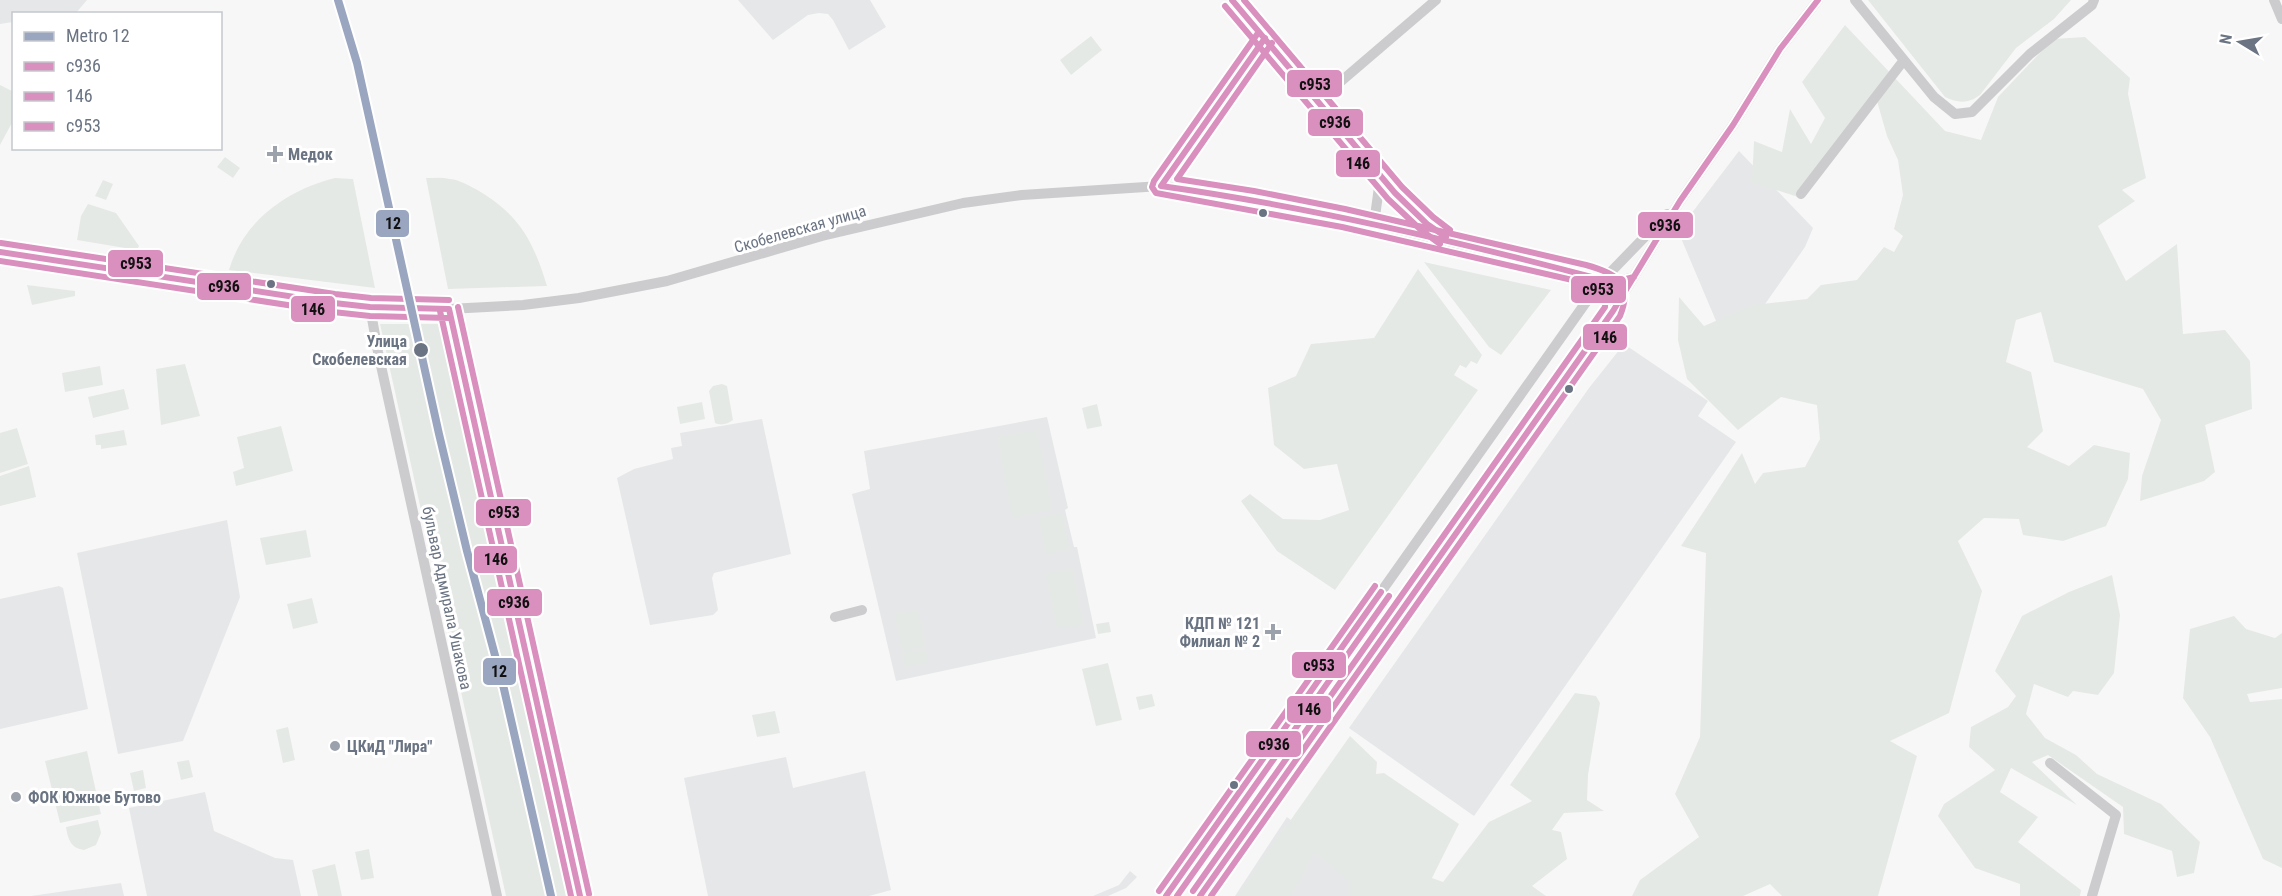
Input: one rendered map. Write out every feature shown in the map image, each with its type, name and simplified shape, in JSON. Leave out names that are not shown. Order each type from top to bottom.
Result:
[{"type":"street","points":[[1232,0],[1373,167],[1426,225],[1455,243]]},
{"type":"street","points":[[1318,101],[1436,0]]},
{"type":"street","points":[[1200,896],[1613,311],[1680,201],[1733,125],[1780,49],[1818,0]]},
{"type":"street","points":[[1855,0],[1934,98],[1955,114],[1972,112],[2030,54],[2092,5],[2094,0]]},
{"type":"street","points":[[2274,0],[2282,19]]},
{"type":"street","points":[[1161,186],[1265,38]]},
{"type":"street","points":[[1801,194],[1904,60]]},
{"type":"street","points":[[1373,167],[1379,187],[1374,224]]},
{"type":"street","name":"Скобелевская улица","points":[[0,252],[370,307],[449,309],[568,300],[668,281],[822,236],[963,203],[1022,195],[1161,186],[1269,201],[1455,243],[1603,280]]},
{"type":"street","points":[[1166,896],[1584,305],[1603,280],[1680,201]]},
{"type":"street","points":[[1570,271],[1584,284],[1587,296],[1584,305]]},
{"type":"street","points":[[1603,280],[1634,277]]},
{"type":"street","points":[[1603,280],[1612,285],[1617,296],[1613,311]]},
{"type":"street","name":"бульвар Адмирала Ушакова","points":[[370,307],[497,896]]},
{"type":"street","points":[[449,309],[580,896]]},
{"type":"street","points":[[836,616],[862,610]]},
{"type":"street","points":[[1350,635],[1359,650],[1372,652]]},
{"type":"street","points":[[1307,696],[1323,696],[1330,703],[1331,710]]},
{"type":"street","points":[[2050,763],[2116,815],[2092,896]]},
{"type":"shaded area","points":[[0,0],[87,0],[77,12],[12,12],[12,22],[0,24]]},
{"type":"shaded area","points":[[738,0],[870,0],[886,27],[849,50],[833,20],[828,14],[819,13],[808,15],[773,40]]},
{"type":"shaded area","points":[[1868,0],[2071,0],[2054,19],[2016,48],[1980,95],[1963,102],[1945,97]]},
{"type":"shaded area","points":[[1845,25],[1945,131],[1981,140],[1998,97],[2053,39],[2085,37],[2130,78],[2128,94],[2146,178],[2122,190],[2135,201],[2098,226],[2126,281],[2177,244],[2183,334],[2225,330],[2250,361],[2252,409],[2205,425],[2215,472],[2204,481],[2140,501],[2142,476],[2161,420],[2143,389],[2054,362],[2041,312],[2016,320],[2006,362],[2031,372],[2043,431],[2027,447],[2069,466],[2094,445],[2130,453],[2128,479],[2106,526],[2063,541],[2023,535],[2019,519],[1984,518],[1958,541],[1982,591],[1949,713],[1890,741],[1917,756],[1878,896],[1782,896],[1770,884],[1743,896],[1632,896],[1640,880],[1699,837],[1675,794],[1700,737],[1706,553],[1681,546],[1742,453],[1755,484],[1763,473],[1805,467],[1820,439],[1817,405],[1781,397],[1738,430],[1687,379],[1678,340],[1679,297],[1704,326],[1753,305],[1807,299],[1821,285],[1857,280],[1884,247],[1894,252],[1903,236],[1894,229],[1903,195],[1898,160],[1887,136],[1877,101],[1801,198],[1752,182],[1754,141],[1782,152],[1790,109],[1811,144],[1825,118],[1802,82]]},
{"type":"shaded area","points":[[1091,36],[1102,50],[1071,75],[1060,60]]},
{"type":"shaded area","points":[[0,85],[12,91],[12,123],[0,145]]},
{"type":"shaded area","points":[[1739,151],[1813,228],[1805,247],[1730,354],[1678,231]]},
{"type":"shaded area","points":[[225,157],[240,168],[233,178],[217,167]]},
{"type":"shaded area","points":[[335,178],[353,179],[375,288],[229,270],[245,237],[269,210],[300,191]]},
{"type":"shaded area","points":[[426,178],[444,178],[461,182],[479,191],[505,210],[531,243],[547,286],[448,289]]},
{"type":"shaded area","points":[[103,180],[113,184],[106,200],[95,196]]},
{"type":"shaded area","points":[[88,204],[116,213],[139,246],[137,250],[77,240],[81,216]]},
{"type":"shaded area","points":[[1424,262],[1551,290],[1501,355],[1489,347]]},
{"type":"shaded area","points":[[1418,269],[1482,355],[1477,364],[1471,361],[1466,368],[1460,365],[1454,375],[1478,390],[1335,590],[1277,551],[1241,501],[1250,494],[1283,519],[1320,520],[1349,510],[1337,464],[1304,469],[1274,445],[1268,388],[1296,376],[1311,344],[1374,338]]},
{"type":"shaded area","points":[[27,285],[75,291],[75,296],[32,305]]},
{"type":"shaded area","points":[[380,324],[442,324],[570,896],[506,896]]},
{"type":"shaded area","points":[[1624,344],[1708,401],[1698,416],[1736,442],[1474,816],[1349,728],[1589,388]]},
{"type":"shaded area","points":[[185,364],[200,416],[161,425],[156,369]]},
{"type":"shaded area","points":[[100,366],[103,385],[65,392],[62,373]]},
{"type":"shaded area","points":[[722,384],[727,386],[733,420],[720,424],[715,423],[709,391],[713,386]]},
{"type":"shaded area","points":[[124,389],[129,409],[93,418],[88,397]]},
{"type":"shaded area","points":[[702,402],[705,419],[680,424],[677,407]]},
{"type":"shaded area","points":[[1097,404],[1102,426],[1087,429],[1082,408]]},
{"type":"shaded area","points":[[1047,417],[1068,508],[1065,510],[1074,547],[1077,547],[1096,638],[896,681],[852,494],[870,489],[864,451]]},
{"type":"shaded area","points":[[762,419],[791,554],[714,573],[712,578],[718,610],[713,615],[650,625],[617,478],[634,469],[673,459],[671,448],[682,446],[680,433]]},
{"type":"shaded area","points":[[281,426],[293,471],[236,486],[233,472],[244,468],[237,437]]},
{"type":"shaded area","points":[[17,428],[28,464],[0,473],[0,433]]},
{"type":"shaded area","points":[[124,430],[127,445],[101,449],[101,445],[96,445],[95,435]]},
{"type":"shaded area","points":[[1037,430],[1052,510],[1012,517],[998,437]]},
{"type":"shaded area","points":[[29,466],[36,497],[0,506],[0,476]]},
{"type":"shaded area","points":[[1062,513],[1069,549],[1046,554],[1039,517]]},
{"type":"shaded area","points":[[227,520],[240,597],[183,741],[118,754],[77,553]]},
{"type":"shaded area","points":[[306,530],[311,557],[266,565],[260,538]]},
{"type":"shaded area","points":[[1072,569],[1083,624],[1057,629],[1046,574]]},
{"type":"shaded area","points":[[2112,575],[2120,615],[2114,673],[2098,695],[2073,691],[2068,697],[2034,684],[2026,714],[2045,738],[2076,755],[2097,774],[2161,804],[2200,842],[2194,873],[2177,877],[2172,851],[2124,834],[2123,807],[2048,755],[2032,762],[2077,805],[2011,768],[2000,792],[2038,817],[2018,842],[2081,890],[2080,896],[2020,896],[2020,884],[1975,868],[1938,816],[1944,804],[1995,770],[1969,747],[1971,727],[2008,707],[2016,696],[1995,671],[2022,616],[2069,592]]},
{"type":"shaded area","points":[[59,586],[63,588],[88,709],[0,729],[0,599]]},
{"type":"shaded area","points":[[312,598],[318,623],[293,629],[287,604]]},
{"type":"shaded area","points":[[918,610],[925,646],[902,651],[895,614]]},
{"type":"shaded area","points":[[2234,616],[2246,629],[2275,638],[2282,633],[2282,688],[2247,694],[2250,702],[2282,699],[2282,868],[2263,859],[2210,737],[2183,698],[2190,629]]},
{"type":"shaded area","points":[[1109,622],[1111,632],[1098,634],[1096,624]]},
{"type":"shaded area","points":[[926,649],[928,663],[905,667],[902,653]]},
{"type":"shaded area","points":[[1108,663],[1122,720],[1096,726],[1082,669]]},
{"type":"shaded area","points":[[1575,693],[1596,696],[1600,703],[1588,775],[1587,800],[1604,811],[1564,813],[1552,830],[1561,832],[1567,859],[1532,886],[1546,896],[1349,896],[1349,881],[1315,852],[1290,896],[1237,896],[1350,736],[1377,762],[1376,774],[1384,773],[1459,824],[1432,878],[1443,882],[1489,822],[1532,801],[1510,785]]},
{"type":"shaded area","points":[[1152,694],[1155,706],[1139,710],[1136,697]]},
{"type":"shaded area","points":[[775,711],[780,733],[757,737],[752,715]]},
{"type":"shaded area","points":[[288,727],[295,760],[283,763],[276,730]]},
{"type":"shaded area","points":[[87,751],[101,814],[60,823],[45,761]]},
{"type":"shaded area","points":[[786,757],[793,788],[865,771],[891,890],[869,896],[708,896],[684,778]]},
{"type":"shaded area","points":[[189,760],[193,777],[181,780],[177,762]]},
{"type":"shaded area","points":[[143,770],[146,788],[134,791],[130,773]]},
{"type":"shaded area","points":[[205,792],[214,831],[275,858],[293,860],[301,896],[147,896],[129,808]]},
{"type":"shaded area","points":[[1287,817],[1374,885],[1365,896],[1235,896]]},
{"type":"shaded area","points":[[98,820],[101,833],[96,845],[84,850],[73,845],[66,827]]},
{"type":"shaded area","points":[[369,849],[374,878],[361,880],[355,852]]},
{"type":"shaded area","points":[[335,864],[342,896],[318,896],[312,870]]},
{"type":"shaded area","points":[[1130,871],[1137,877],[1126,888],[1108,896],[1093,896],[1119,885]]},
{"type":"shaded area","points":[[121,883],[124,896],[31,896]]},
{"type":"metro line","name":"12","points":[[338,0],[357,63],[439,434],[504,689],[551,896]]},
{"type":"transit line","name":"с936","points":[[1232,0],[1395,193],[1427,224],[1446,237]]},
{"type":"transit line","name":"с953","points":[[1244,0],[1402,187],[1450,230]]},
{"type":"transit line","name":"с936","points":[[1200,896],[1613,311],[1680,201],[1733,125],[1780,49],[1818,0]]},
{"type":"transit line","name":"146","points":[[1225,6],[1388,199],[1421,230],[1440,244]]},
{"type":"transit line","name":"с953","points":[[1193,891],[1605,307],[1606,293],[1581,282],[1342,227],[1156,193],[1152,187],[1154,181],[1258,33]]},
{"type":"transit line","name":"с936","points":[[1265,38],[1161,186],[1273,204],[1384,226],[1603,280],[1618,281],[1634,277]]},
{"type":"transit line","name":"146","points":[[1211,896],[1620,316],[1625,295],[1623,287],[1613,276],[1586,265],[1345,209],[1177,179],[1272,43]]},
{"type":"transit line","name":"с953","points":[[1,243],[335,294],[371,298],[449,300]]},
{"type":"transit line","name":"с936","points":[[0,252],[334,303],[370,307],[449,309]]},
{"type":"transit line","name":"146","points":[[0,261],[333,312],[370,316],[449,318]]},
{"type":"transit line","name":"с953","points":[[458,307],[589,894]]},
{"type":"transit line","name":"с936","points":[[449,309],[580,896]]},
{"type":"transit line","name":"146","points":[[440,311],[571,896]]},
{"type":"transit line","name":"с953","points":[[1159,891],[1375,586]]},
{"type":"transit line","name":"с936","points":[[1166,896],[1381,592]]},
{"type":"transit line","name":"146","points":[[1177,896],[1389,596]]},
{"type":"place","name":"Медок","points":[[275,154]]},
{"type":"place","name":"Улица Скобелевская","points":[[421,350]]},
{"type":"place","name":"КДП № 121 Филиал № 2","points":[[1273,632]]},
{"type":"place","name":"ЦКиД \"Лира\"","points":[[335,746]]},
{"type":"place","name":"ФОК Южное Бутово","points":[[16,797]]}]
